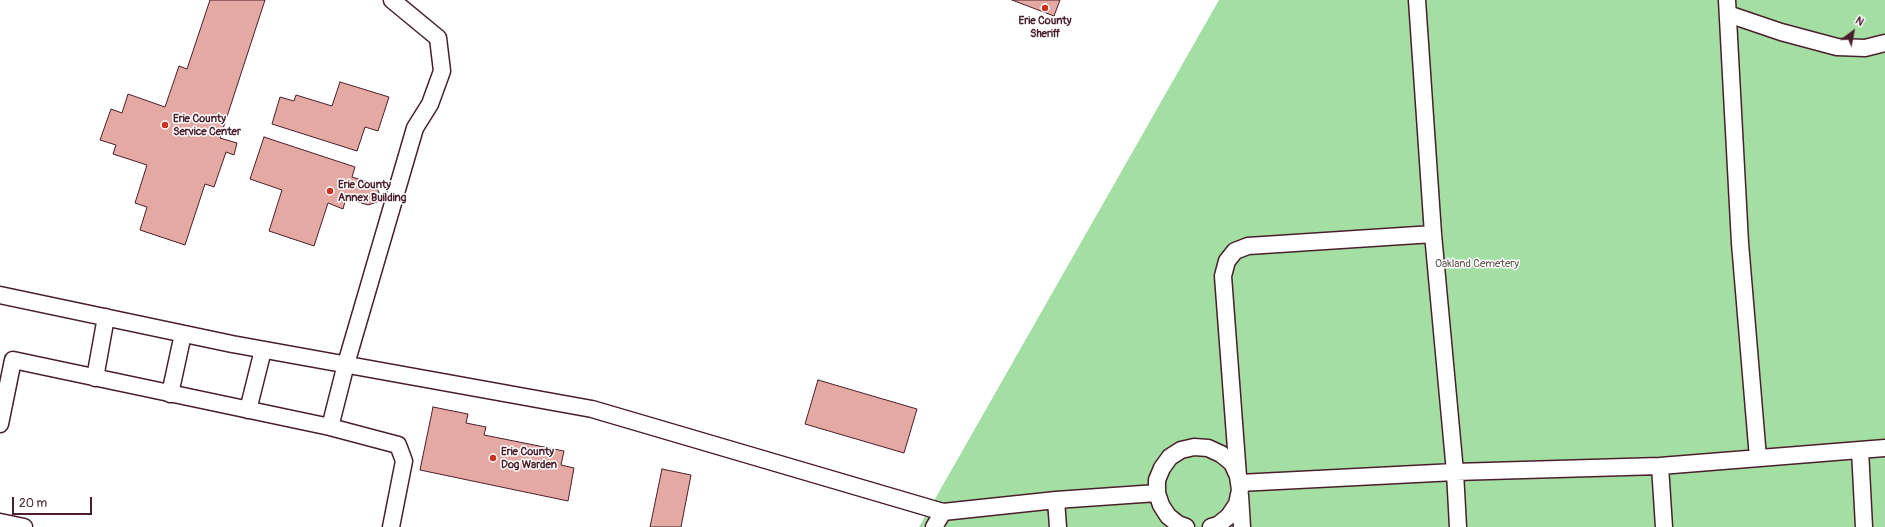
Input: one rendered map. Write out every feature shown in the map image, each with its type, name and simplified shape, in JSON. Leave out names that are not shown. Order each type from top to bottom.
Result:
[{"type":"lane","points":[[330,427],[346,364],[415,128],[430,104],[442,70],[438,38],[392,0]]},
{"type":"lane","points":[[1417,0],[1433,234],[1455,472],[1458,527]]},
{"type":"lane","points":[[1758,458],[1740,243],[1728,7],[1781,32],[1837,47],[1865,48],[1885,43]]},
{"type":"lane","points":[[1242,527],[1223,276],[1227,261],[1235,251],[1248,246],[1433,234]]},
{"type":"lane","points":[[0,295],[263,350],[592,409],[943,512],[1056,500],[1157,493]]},
{"type":"lane","points":[[95,378],[106,317]]},
{"type":"lane","points":[[170,394],[183,334]]},
{"type":"lane","points":[[248,410],[263,350]]},
{"type":"lane","points":[[0,424],[13,360],[330,427],[398,445],[404,461],[391,527]]},
{"type":"lane","points":[[1186,527],[1178,524],[1168,516],[1161,505],[1157,493],[1157,480],[1162,468],[1170,457],[1181,450],[1194,447],[1208,448],[1221,454],[1232,463],[1239,483],[1237,504],[1229,516],[1218,525],[1211,527]]},
{"type":"lane","points":[[1239,483],[1455,472],[1660,466],[1885,448]]},
{"type":"lane","points":[[1860,450],[1864,527]]},
{"type":"lane","points":[[1660,466],[1664,527]]},
{"type":"lane","points":[[1056,500],[1058,527]]},
{"type":"lane","points":[[934,527],[943,512]]},
{"type":"lane","points":[[0,522],[24,527]]},
{"type":"green space","name":"Oakland Cemetery","points":[[1219,0],[1885,0],[1885,527],[919,527]]},
{"type":"building","name":"Erie County Service Center","points":[[210,0],[265,0],[220,138],[237,143],[234,155],[226,152],[214,187],[205,184],[185,245],[140,230],[147,207],[135,203],[147,165],[113,154],[116,145],[100,140],[111,109],[122,113],[128,94],[165,107],[179,66],[187,69]]},
{"type":"building","name":"Erie County Sheriff","points":[[1012,0],[1060,0],[1054,16]]},
{"type":"building","points":[[340,82],[389,97],[378,131],[365,127],[357,151],[272,124],[280,97],[294,101],[296,95],[332,106]]},
{"type":"building","name":"Erie County Annex Building","points":[[264,137],[355,167],[352,177],[374,184],[379,192],[377,202],[368,205],[346,198],[343,209],[328,203],[314,246],[269,231],[282,190],[250,179]]},
{"type":"building","points":[[818,380],[917,409],[904,453],[805,424]]},
{"type":"building","name":"Erie County Dog Warden","points":[[433,407],[468,414],[466,423],[486,427],[484,435],[564,451],[561,465],[574,468],[568,501],[420,470]]},
{"type":"building","points":[[662,469],[691,475],[681,527],[650,527]]},
{"type":"place","name":"Erie County Sheriff","points":[[1045,8]]},
{"type":"place","name":"Erie County Service Center","points":[[165,125]]},
{"type":"place","name":"Erie County Annex Building","points":[[330,191]]},
{"type":"place","name":"Erie County Dog Warden","points":[[493,458]]}]
